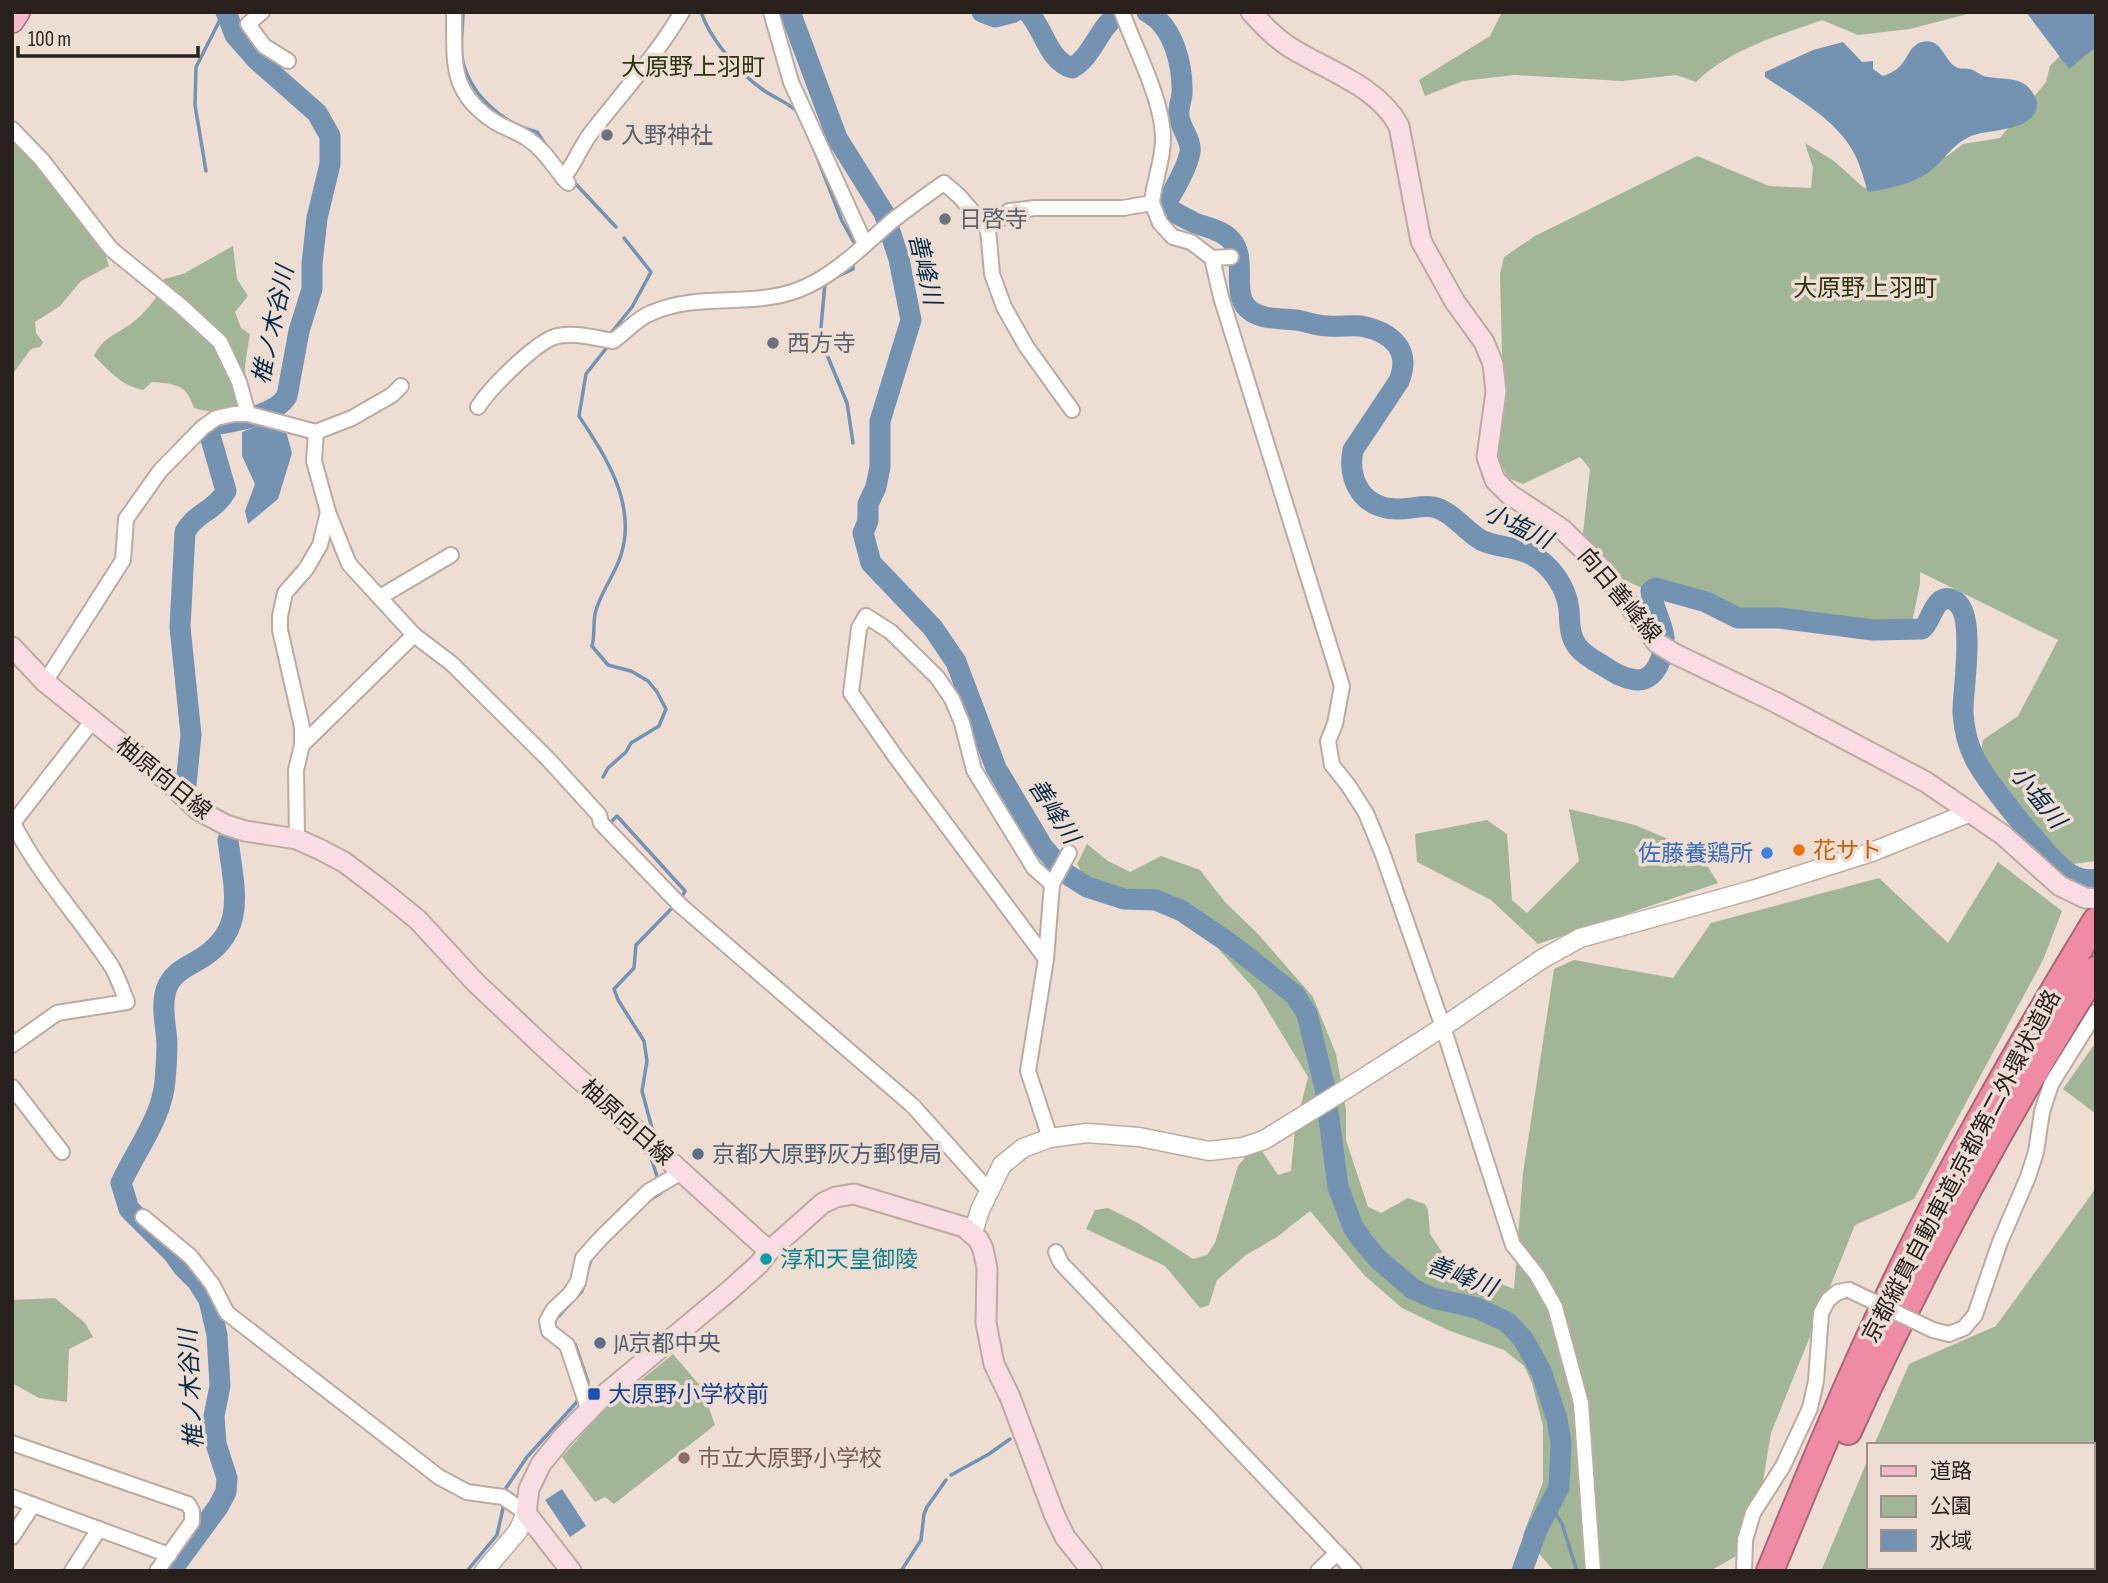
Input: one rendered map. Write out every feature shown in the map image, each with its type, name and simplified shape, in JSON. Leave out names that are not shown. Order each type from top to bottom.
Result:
[{"type":"highway","name":"京都縦貫自動車道;京都第二外環状道路","points":[[1788,1571],[1799,1522],[1850,1381],[1908,1257],[1998,1088],[2089,931]]},
{"type":"highway","name":"京都縦貫自動車道;京都第二外環状道路","points":[[1770,1571],[1799,1522],[1867,1390],[1959,1203],[2035,1068],[2096,970]]},
{"type":"main road","points":[[12,21],[18,12]]},
{"type":"main road","name":"向日善峰線","points":[[1251,12],[1271,34],[1295,51],[1347,77],[1391,111],[1399,127],[1421,242],[1455,302],[1484,342],[1493,364],[1496,392],[1487,457],[1494,480],[1509,494],[1562,529],[1590,556],[1612,580],[1663,647],[1776,702],[1926,782],[2024,851],[2060,886],[2085,898],[2096,899]]},
{"type":"main road","name":"柚原向日線","points":[[12,647],[45,682],[163,777],[198,810],[214,820],[245,831],[297,839],[344,862],[418,920],[475,982],[769,1251]]},
{"type":"main road","points":[[571,1571],[526,1513],[529,1489],[541,1464],[589,1410],[729,1291],[823,1203],[836,1196],[848,1194],[964,1227],[978,1239],[985,1258],[986,1323],[994,1364],[1010,1397],[1065,1537],[1093,1571]]},
{"type":"street","points":[[262,12],[248,23],[264,46],[288,61]]},
{"type":"street","points":[[454,12],[455,74],[463,92],[493,121],[529,139],[541,149],[566,181],[579,149],[665,42],[682,12]]},
{"type":"street","points":[[771,12],[790,82],[868,242]]},
{"type":"street","points":[[1123,15],[1151,84],[1163,132],[1162,162],[1152,203],[1160,223],[1172,237],[1191,242],[1213,258],[1231,257]]},
{"type":"street","points":[[12,129],[42,160],[111,249],[181,306],[219,342],[254,415]]},
{"type":"street","points":[[478,407],[488,391],[551,338],[571,335],[608,340],[651,313],[684,302],[760,300],[799,290],[827,274],[944,183],[988,229],[992,274],[1004,307],[1026,346],[1072,410]]},
{"type":"street","points":[[988,229],[1009,211],[1035,208],[1123,208],[1152,203]]},
{"type":"street","points":[[1213,258],[1221,298],[1342,686],[1335,724],[1328,741],[1332,765],[1366,813],[1443,1027],[1514,1245],[1537,1275],[1555,1307],[1581,1403],[1593,1571]]},
{"type":"street","points":[[45,682],[123,560],[126,519],[160,471],[202,428],[212,421],[234,414],[254,415],[316,432],[352,418],[392,395],[401,386]]},
{"type":"street","points":[[316,432],[314,461],[328,512],[349,564],[414,635],[451,663],[548,759],[599,815],[601,823],[677,902],[913,1106],[989,1191]]},
{"type":"street","points":[[297,839],[296,770],[302,745],[302,727],[280,630],[280,616],[285,593],[306,569],[320,545],[328,512]]},
{"type":"street","points":[[380,597],[451,555]]},
{"type":"street","points":[[1046,959],[851,693],[859,628],[866,616],[891,632],[937,677],[962,723],[974,770],[1034,868],[1054,881]]},
{"type":"street","points":[[302,745],[414,635]]},
{"type":"street","points":[[12,1045],[57,1013],[127,1002],[113,969],[55,889],[13,823],[93,720]]},
{"type":"street","points":[[973,1233],[1002,1165],[1023,1148],[1050,1138],[1087,1133],[1139,1137],[1198,1149],[1224,1151],[1264,1140],[1443,1027],[1542,959],[1580,938],[1752,890],[1872,852],[1970,812]]},
{"type":"street","points":[[1050,1138],[1028,1071],[1046,959],[1054,881],[1069,853]]},
{"type":"street","points":[[1744,1571],[1745,1540],[1753,1514],[1783,1466],[1810,1408],[1816,1381],[1821,1313],[1828,1300],[1838,1292],[1849,1290],[1933,1330],[1950,1334],[1964,1328],[1975,1315],[2000,1242],[2028,1177],[2051,1084],[2096,1012]]},
{"type":"street","points":[[12,1087],[62,1152]]},
{"type":"street","points":[[589,1410],[567,1345],[549,1331],[547,1321],[553,1310],[578,1282],[583,1258],[601,1238],[649,1191],[682,1172]]},
{"type":"street","points":[[144,1217],[191,1257],[212,1284],[227,1313],[439,1477],[467,1492],[503,1497],[526,1513],[518,1531],[484,1571]]},
{"type":"street","points":[[1056,1252],[1061,1263],[1354,1571]]},
{"type":"street","points":[[12,1443],[188,1504],[192,1511],[192,1522],[157,1571]]},
{"type":"street","points":[[12,1497],[169,1555]]},
{"type":"street","points":[[12,1537],[33,1505]]},
{"type":"street","points":[[72,1571],[99,1529]]},
{"type":"street","points":[[1318,1571],[1337,1553]]},
{"type":"green space","points":[[1502,12],[1975,12],[1910,29],[1858,35],[1822,20],[1739,52],[1696,82],[1676,75],[1622,81],[1514,75],[1463,81],[1425,96],[1419,80],[1490,36]]},
{"type":"green space","points":[[2096,19],[2096,861],[2073,864],[2017,822],[1978,770],[1983,740],[2018,716],[2058,640],[1920,572],[1912,623],[1748,614],[1662,597],[1622,579],[1582,543],[1590,469],[1580,457],[1523,484],[1508,478],[1494,452],[1502,353],[1500,274],[1504,257],[1535,236],[1697,156],[1769,186],[1811,188],[1813,168],[1805,143],[1834,161],[1864,188],[1947,156],[1963,144],[2000,138],[2046,82],[2050,66]]},
{"type":"green space","points":[[12,130],[90,229],[104,251],[109,266],[81,281],[60,306],[35,322],[36,333],[43,342],[40,347],[31,349],[12,375]]},
{"type":"green space","points":[[233,246],[237,279],[248,296],[235,312],[241,328],[250,334],[245,365],[246,409],[215,413],[194,408],[184,390],[168,384],[152,382],[143,390],[135,388],[116,377],[94,356],[106,340],[132,323],[147,309],[160,291],[164,279],[183,274]]},
{"type":"green space","points":[[1569,809],[1635,825],[1699,852],[1718,883],[1538,944],[1491,900],[1417,862],[1415,834],[1487,820],[1507,834],[1512,900],[1527,913],[1579,861]]},
{"type":"green space","points":[[1087,844],[1108,861],[1130,872],[1161,856],[1200,870],[1225,902],[1259,935],[1313,997],[1336,1054],[1346,1110],[1346,1140],[1368,1207],[1381,1213],[1408,1198],[1425,1204],[1430,1234],[1450,1264],[1514,1289],[1523,1173],[1554,969],[1574,960],[1673,978],[1711,923],[1879,878],[1948,943],[1998,862],[2062,911],[2043,960],[1914,1199],[1855,1225],[1771,1433],[1752,1547],[1710,1571],[1554,1571],[1523,1535],[1543,1482],[1543,1426],[1532,1383],[1524,1366],[1504,1350],[1450,1331],[1402,1308],[1365,1276],[1310,1211],[1277,1237],[1246,1255],[1217,1280],[1209,1305],[1200,1308],[1165,1266],[1086,1229],[1095,1210],[1108,1208],[1138,1223],[1193,1259],[1207,1255],[1215,1243],[1238,1166],[1249,1153],[1262,1151],[1278,1175],[1291,1171],[1295,1129],[1308,1077],[1256,991],[1213,943],[1191,910],[1134,891],[1087,881],[1077,864]]},
{"type":"green space","points":[[2096,1042],[2096,1114],[2063,1089]]},
{"type":"green space","points":[[2096,1188],[2096,1567],[2094,1443],[1875,1443],[1909,1364],[1996,1326]]},
{"type":"green space","points":[[55,1298],[85,1323],[93,1337],[69,1349],[67,1402],[39,1398],[12,1383],[12,1300]]},
{"type":"green space","points":[[673,1354],[702,1388],[715,1425],[614,1504],[605,1497],[595,1502],[562,1457],[600,1414]]},
{"type":"green space","points":[[1867,1461],[1867,1569],[2038,1569],[2035,1571],[1821,1571]]},
{"type":"water","points":[[2026,12],[2096,12],[2096,47],[2069,69]]},
{"type":"water","points":[[1929,41],[1939,46],[1949,61],[1958,68],[1985,76],[2014,80],[2025,85],[2036,98],[2036,110],[2024,123],[1969,137],[1953,148],[1933,169],[1911,182],[1868,192],[1848,142],[1827,120],[1765,77],[1765,72],[1813,50],[1843,42],[1862,62],[1873,61],[1873,69],[1883,76],[1899,67],[1918,44]]},
{"type":"water","points":[[260,425],[286,431],[292,453],[278,499],[248,524],[245,511],[255,484],[242,456],[242,432]]},
{"type":"water","points":[[562,1489],[586,1526],[570,1537],[545,1500]]},
{"type":"waterway","points":[[206,171],[195,105],[196,67],[224,12]]},
{"type":"waterway","name":"椎ノ木谷川","points":[[186,785],[191,735],[180,627],[185,532],[194,520],[216,503],[226,491],[209,432],[215,425],[264,413],[287,396],[299,331],[312,289],[317,218],[330,164],[330,136],[317,113],[257,60],[235,35],[226,12]]},
{"type":"waterway","points":[[463,12],[462,57],[471,83],[499,114],[537,132],[549,150]]},
{"type":"waterway","points":[[701,12],[718,44],[735,65],[762,89],[799,113]]},
{"type":"waterway","name":"善峰川","points":[[790,12],[837,138],[884,213],[899,259],[911,320],[880,421],[880,467],[876,487],[868,504],[868,521],[863,533],[871,563],[933,628],[956,662],[996,768],[1043,847],[1065,873],[1087,887],[1124,899],[1156,900],[1182,911],[1232,945],[1295,995],[1307,1014],[1325,1088],[1338,1187],[1353,1227],[1362,1240],[1378,1259],[1413,1289],[1433,1298],[1477,1308],[1507,1322],[1523,1339],[1541,1371],[1557,1419],[1561,1444],[1559,1487],[1536,1532],[1522,1571]]},
{"type":"waterway","name":"小塩川","points":[[982,12],[995,17],[1014,12]]},
{"type":"waterway","name":"小塩川","points":[[1028,12],[1057,59],[1072,68],[1086,55],[1108,24],[1123,12]]},
{"type":"waterway","name":"小塩川","points":[[1147,12],[1164,27],[1175,48],[1182,83],[1179,116],[1190,148],[1186,165],[1167,202],[1169,209],[1218,231],[1231,240],[1239,260],[1240,294],[1244,304],[1252,312],[1265,317],[1320,325],[1361,326],[1390,338],[1401,351],[1403,360],[1399,381],[1353,450],[1355,482],[1366,498],[1384,507],[1440,509],[1481,540],[1520,550],[1539,559],[1557,578],[1565,594],[1571,633],[1577,646],[1588,657],[1614,672],[1636,680],[1649,677],[1654,672],[1663,651],[1663,631],[1651,591],[1656,588],[1706,602],[1738,618],[1779,618],[1873,630],[1922,629],[1937,604],[1942,600],[1953,600],[1961,607],[1965,619],[1967,652],[1963,713],[1967,737],[1975,759],[2020,821],[2061,867],[2080,878],[2096,879]]},
{"type":"waterway","points":[[814,149],[842,221],[856,246]]},
{"type":"waterway","points":[[574,182],[616,227]]},
{"type":"waterway","points":[[610,338],[632,307],[651,272],[624,238]]},
{"type":"waterway","points":[[832,279],[853,269],[853,263]]},
{"type":"waterway","points":[[825,283],[820,338],[847,403],[853,443]]},
{"type":"waterway","points":[[603,777],[631,743],[659,726],[666,709],[648,681],[631,671],[608,665],[592,646],[597,607],[621,555],[625,536],[622,499],[616,482],[579,416],[586,374],[608,346]]},
{"type":"waterway","points":[[610,823],[617,816],[685,891],[681,899]]},
{"type":"waterway","name":"椎ノ木谷川","points":[[171,1571],[226,1492],[227,1478],[216,1444],[214,1416],[220,1386],[217,1335],[209,1300],[173,1253],[129,1209],[121,1183],[154,1121],[163,1095],[167,1048],[164,1003],[168,985],[178,973],[212,950],[224,938],[231,924],[234,893],[228,840]]},
{"type":"waterway","points":[[653,1132],[642,1091],[647,1061],[644,1041],[614,989],[634,968],[636,945],[676,904]]},
{"type":"waterway","points":[[651,1158],[658,1179]]},
{"type":"waterway","points":[[648,1201],[661,1193],[660,1188]]},
{"type":"waterway","points":[[587,1271],[593,1255]]},
{"type":"waterway","points":[[559,1330],[554,1326],[555,1320],[582,1291],[584,1285]]},
{"type":"waterway","points":[[570,1340],[575,1344],[588,1382],[587,1387]]},
{"type":"waterway","points":[[505,1493],[527,1457],[579,1397]]},
{"type":"waterway","points":[[951,1475],[1010,1439]]},
{"type":"waterway","points":[[901,1571],[921,1540],[927,1507],[946,1480]]},
{"type":"waterway","points":[[467,1571],[497,1535],[504,1504]]},
{"type":"waterway","points":[[1551,1506],[1562,1524],[1577,1571]]},
{"type":"place","name":"入野神社","points":[[607,135]]},
{"type":"place","name":"日啓寺","points":[[945,219]]},
{"type":"place","name":"西方寺","points":[[773,343]]},
{"type":"place","name":"花サト","points":[[1799,850]]},
{"type":"place","name":"佐藤養鶏所","points":[[1767,853]]},
{"type":"place","name":"京都大原野灰方郵便局","points":[[698,1154]]},
{"type":"place","name":"淳和天皇御陵","points":[[766,1259]]},
{"type":"place","name":"JA京都中央","points":[[600,1343]]},
{"type":"place","name":"大原野小学校前","points":[[594,1394]]},
{"type":"place","name":"市立大原野小学校","points":[[684,1458]]},
{"type":"district","name":"大原野上羽町","points":[[693,67]]},
{"type":"district","name":"大原野上羽町","points":[[1865,288]]}]
